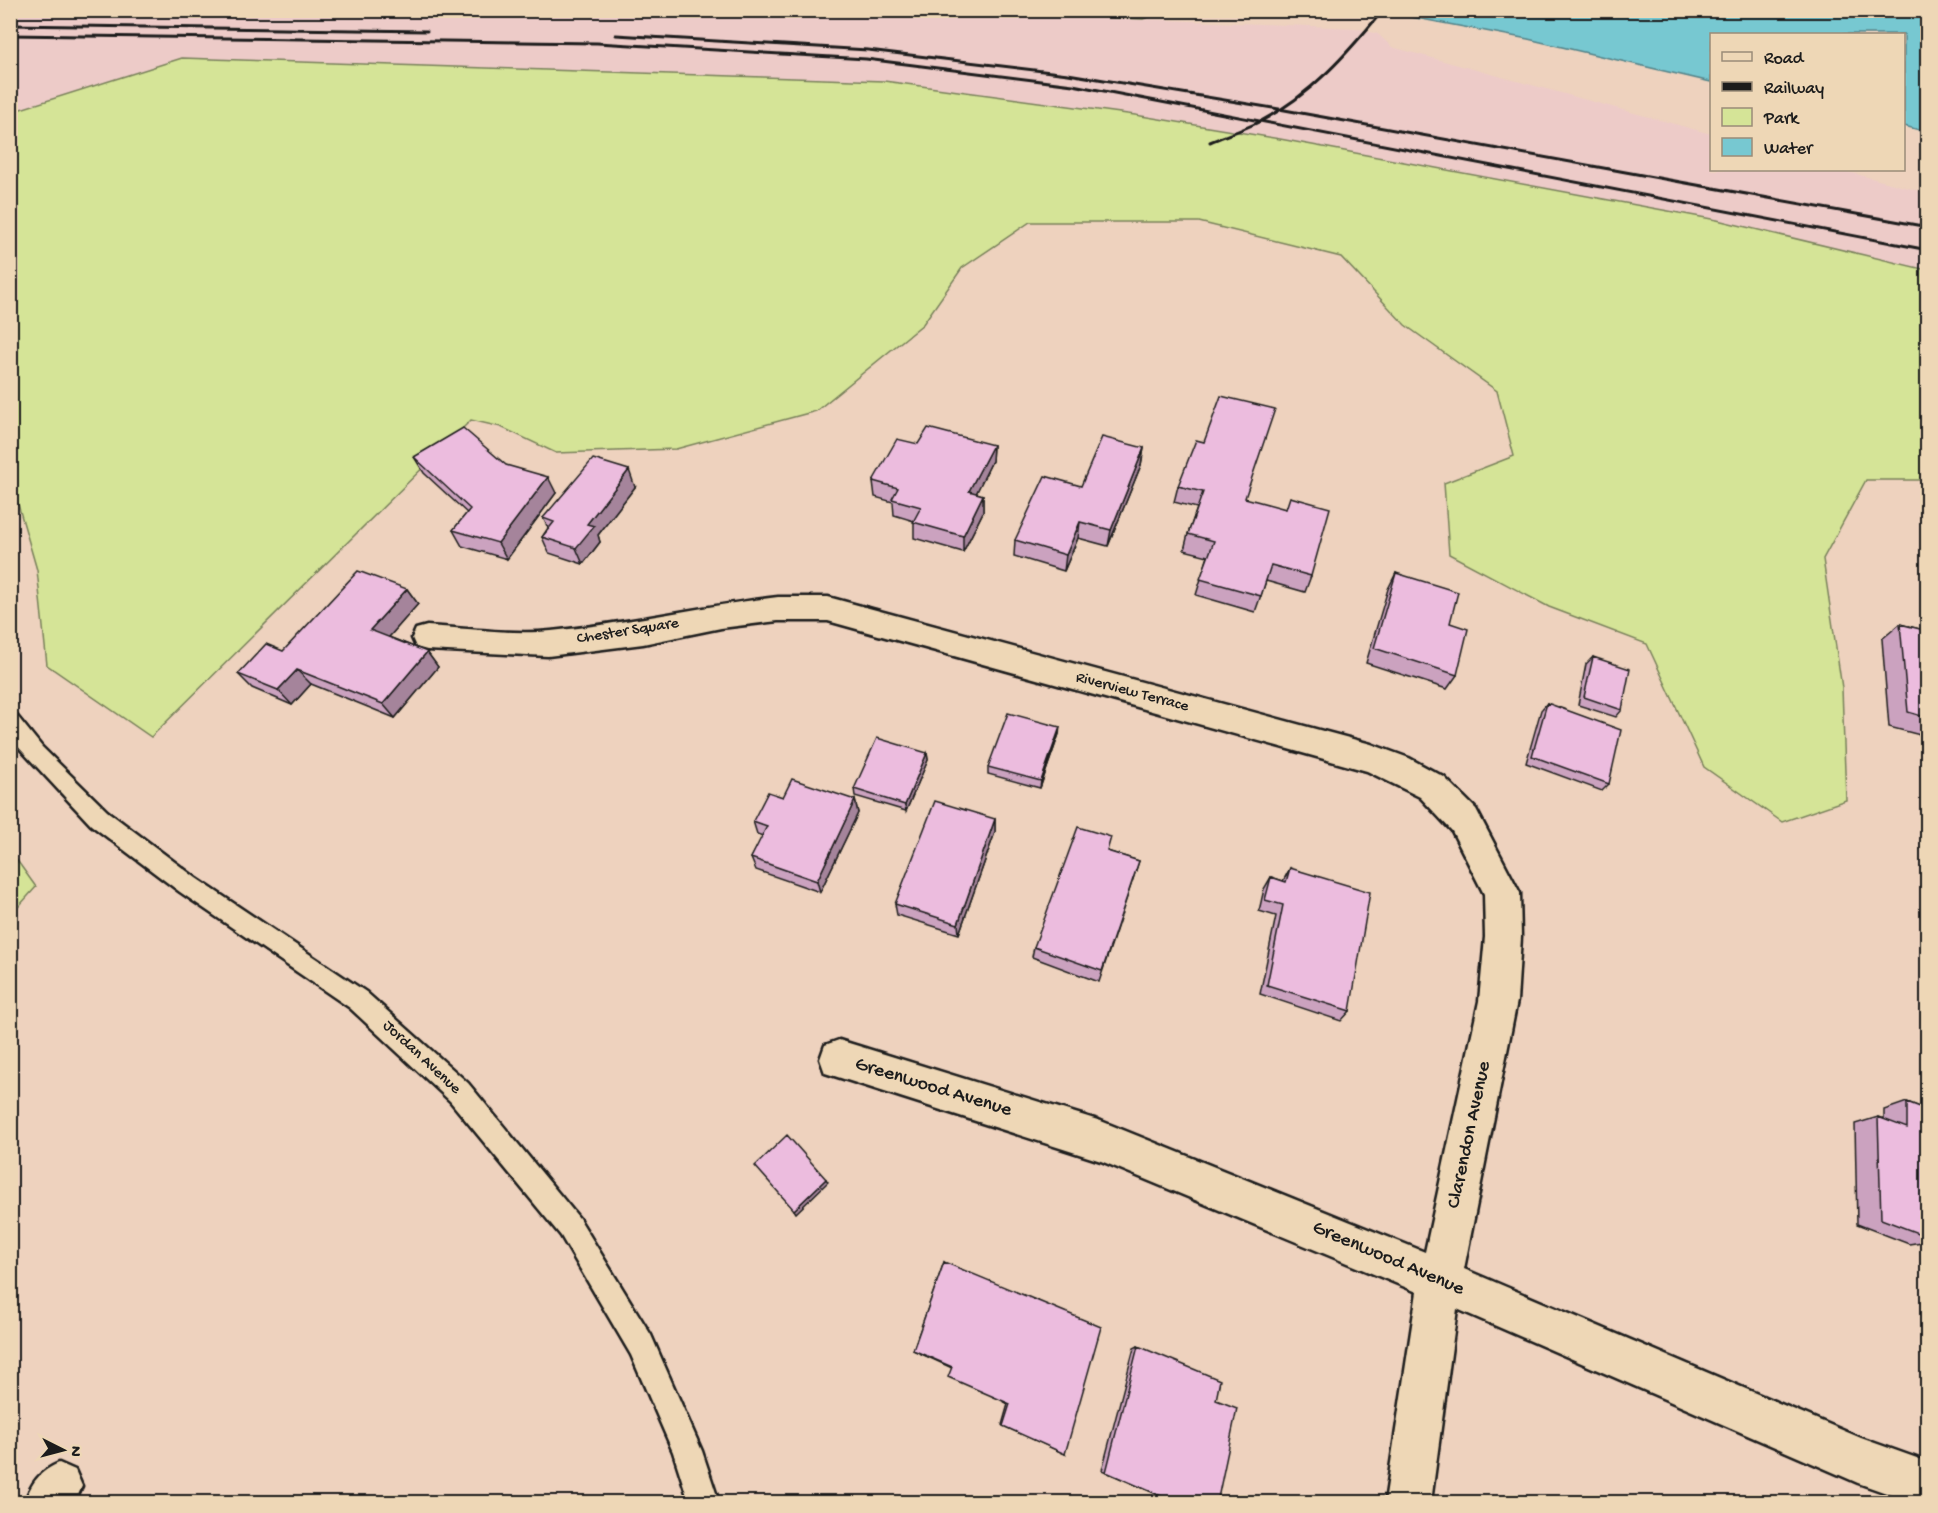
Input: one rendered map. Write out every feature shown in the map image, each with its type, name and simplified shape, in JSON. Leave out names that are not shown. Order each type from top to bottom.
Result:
[{"type":"street","name":"Chester Square","points":[[427,638],[548,644],[643,632],[722,616],[778,609],[828,609]]},
{"type":"street","name":"Riverview Terrace","points":[[828,609],[1371,758],[1397,768],[1432,787]]},
{"type":"street","name":"Clarendon Avenue","points":[[1408,1503],[1440,1280],[1498,1001],[1502,915],[1502,893],[1469,828],[1432,787]]},
{"type":"street","name":"Greenwood Avenue","points":[[839,1059],[1101,1141],[1440,1280],[1847,1455],[1928,1485]]},
{"type":"lane","name":"Jordan Avenue","points":[[10,722],[35,753],[99,818],[188,885],[358,1000],[459,1092],[570,1227],[641,1345],[687,1451],[704,1503]]},
{"type":"shaded area","points":[[1050,10],[1143,19],[1356,28],[1378,34],[1392,47],[1710,134],[1710,171],[1845,171],[1927,193],[1927,270],[1717,220],[1280,139],[1135,115],[884,81],[182,58],[11,112],[11,11]]},
{"type":"green space","points":[[1166,10],[1143,19],[973,11]]},
{"type":"green space","points":[[182,58],[884,81],[1135,115],[1280,139],[1717,220],[1927,270],[1927,480],[1866,480],[1823,559],[1842,688],[1846,800],[1782,822],[1704,767],[1647,644],[1549,607],[1449,554],[1444,483],[1514,456],[1497,391],[1405,325],[1341,257],[1199,222],[1030,222],[962,268],[923,324],[816,411],[676,449],[556,453],[501,427],[471,420],[151,737],[47,665],[37,570],[11,480],[11,112]]},
{"type":"green space","points":[[11,852],[36,887],[10,915]]},
{"type":"water","points":[[1379,11],[1927,11],[1927,132],[1905,126],[1905,33],[1710,33],[1710,82],[1528,39]]},
{"type":"building","points":[[1221,396],[1275,409],[1245,498],[1286,509],[1290,497],[1330,508],[1311,576],[1271,565],[1261,596],[1200,579],[1214,541],[1188,534],[1203,492],[1178,486],[1196,440],[1204,442]]},
{"type":"building","points":[[463,428],[506,465],[548,477],[498,543],[453,530],[470,509],[414,457]]},
{"type":"building","points":[[928,428],[993,445],[969,491],[983,495],[963,536],[913,522],[921,507],[892,499],[898,488],[873,481],[897,439],[918,444]]},
{"type":"building","points":[[1102,437],[1144,448],[1111,530],[1080,522],[1066,555],[1015,540],[1045,476],[1081,486]]},
{"type":"building","points":[[593,459],[629,470],[587,524],[594,526],[576,548],[542,537],[554,522],[543,518]]},
{"type":"building","points":[[358,571],[407,589],[370,630],[427,652],[383,704],[297,670],[278,690],[238,674],[266,644],[283,651]]},
{"type":"building","points":[[1396,573],[1458,592],[1450,623],[1468,629],[1457,675],[1374,648]]},
{"type":"building","points":[[1900,624],[1928,631],[1928,718],[1908,712]]},
{"type":"building","points":[[1593,657],[1630,669],[1622,710],[1584,697]]},
{"type":"building","points":[[1547,703],[1621,730],[1609,784],[1532,756]]},
{"type":"building","points":[[1008,713],[1060,727],[1041,781],[988,767]]},
{"type":"building","points":[[877,738],[927,753],[905,805],[854,789]]},
{"type":"building","points":[[792,779],[855,800],[817,881],[751,858],[767,826],[753,821],[768,792],[783,797]]},
{"type":"building","points":[[935,801],[995,819],[958,924],[895,904]]},
{"type":"building","points":[[1078,827],[1111,837],[1107,851],[1139,861],[1102,971],[1034,947]]},
{"type":"building","points":[[1290,868],[1370,892],[1350,1011],[1267,985],[1283,905],[1265,900],[1271,877],[1286,882]]},
{"type":"building","points":[[1907,1102],[1928,1110],[1928,1237],[1881,1219],[1878,1117],[1907,1128]]},
{"type":"building","points":[[787,1135],[826,1179],[794,1210],[755,1166]]},
{"type":"building","points":[[944,1262],[1101,1327],[1065,1454],[1003,1426],[1010,1404],[948,1377],[952,1367],[913,1350]]},
{"type":"building","points":[[1138,1346],[1220,1380],[1216,1400],[1237,1408],[1217,1503],[1177,1503],[1106,1472]]},
{"type":"railway","points":[[1281,109],[1328,72],[1383,10]]},
{"type":"railway","points":[[10,25],[427,31]]},
{"type":"railway","points":[[10,35],[597,43],[866,59],[1073,85],[1261,121]]},
{"type":"railway","points":[[616,35],[868,50],[1068,74],[1281,109]]},
{"type":"railway","points":[[1261,121],[1281,109]]},
{"type":"railway","points":[[1281,109],[1928,227]]},
{"type":"railway","points":[[1210,142],[1261,121]]},
{"type":"railway","points":[[1261,121],[1928,250]]}]
